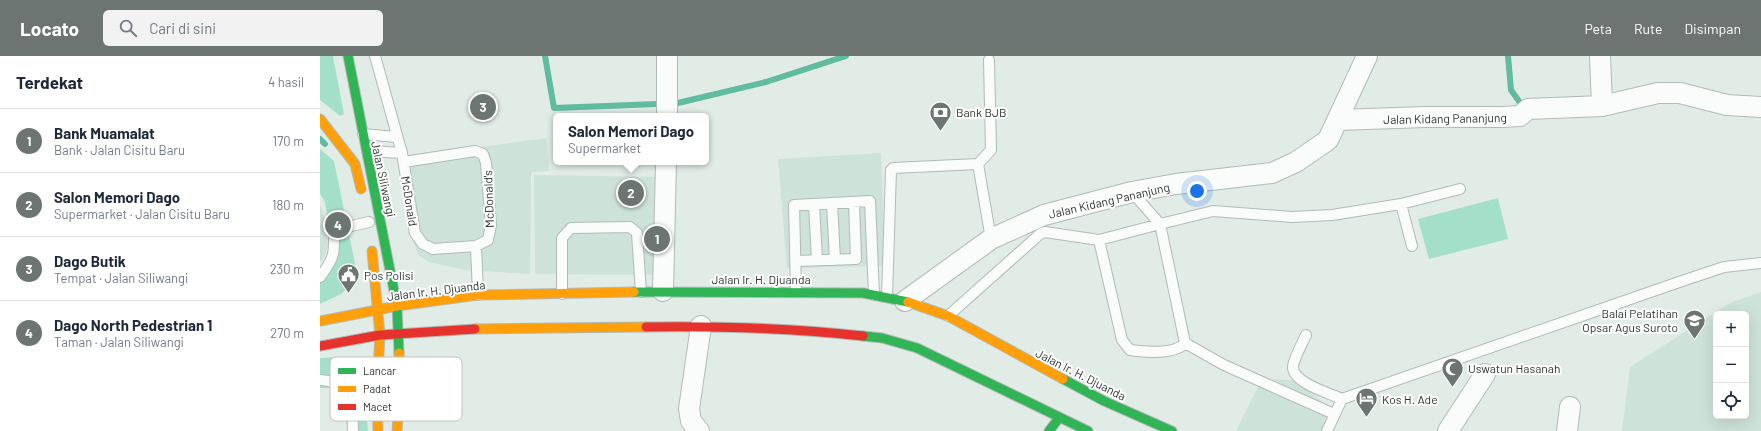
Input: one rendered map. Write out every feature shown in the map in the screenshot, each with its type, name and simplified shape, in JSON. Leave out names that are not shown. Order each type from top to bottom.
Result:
[{"type":"main road","name":"Jalan Siliwangi","points":[[348,56],[397,306],[399,357]]},
{"type":"main road","name":"Jalan Siliwangi","points":[[320,120],[355,164],[363,200]]},
{"type":"main road","points":[[369,227],[380,335],[379,357]]},
{"type":"main road","name":"Jalan Ir. H. Djuanda","points":[[320,321],[397,306],[478,295],[663,291],[796,291],[863,293],[896,299],[948,316],[1104,401],[1172,431]]},
{"type":"main road","points":[[320,346],[380,335],[459,329],[701,326],[830,332],[882,338],[917,348],[1088,431]]},
{"type":"main road","points":[[1049,431],[1059,418]]},
{"type":"main road","points":[[378,421],[378,431]]},
{"type":"main road","name":"Jalan Siliwangi","points":[[397,431],[398,421]]},
{"type":"street","points":[[667,56],[667,113]]},
{"type":"street","points":[[1338,120],[1366,56]]},
{"type":"street","points":[[1600,56],[1602,106]]},
{"type":"street","name":"Jalan Kidang Pananjung","points":[[896,299],[991,239],[1044,215],[1132,192],[1199,181],[1272,173],[1309,155],[1328,140],[1338,120],[1425,117],[1502,118],[1520,116],[1528,109],[1602,106],[1658,93],[1680,93],[1727,105],[1761,107]]},
{"type":"street","points":[[663,291],[666,165]]},
{"type":"street","points":[[699,431],[691,421],[689,409],[701,326]]},
{"type":"street","points":[[1448,431],[1485,374]]},
{"type":"street","points":[[1567,431],[1570,407]]},
{"type":"lane","name":"McDonald","points":[[375,56],[403,157],[415,233],[423,244],[434,249],[476,246]]},
{"type":"lane","points":[[896,299],[891,170],[893,168],[978,164],[991,150],[989,60]]},
{"type":"lane","points":[[363,134],[397,137]]},
{"type":"lane","points":[[366,151],[403,157]]},
{"type":"lane","name":"McDonald's","points":[[403,157],[475,151],[483,154],[486,163],[491,225],[488,240],[476,246]]},
{"type":"lane","points":[[978,164],[991,239]]},
{"type":"lane","points":[[948,316],[1040,234],[1046,232],[1099,240],[1213,211],[1292,217],[1332,215],[1401,204],[1460,189]]},
{"type":"lane","points":[[1132,192],[1160,224],[1185,343],[1224,365],[1334,414]]},
{"type":"lane","points":[[796,291],[794,205],[870,201],[874,295]]},
{"type":"lane","points":[[796,261],[856,259],[854,202]]},
{"type":"lane","points":[[832,203],[835,260]]},
{"type":"lane","points":[[814,204],[817,260]]},
{"type":"lane","points":[[1401,204],[1412,246]]},
{"type":"lane","points":[[320,277],[328,267],[333,254],[334,236],[338,229],[369,227]]},
{"type":"lane","points":[[562,294],[562,238],[571,228],[630,227],[637,233],[641,292]]},
{"type":"lane","points":[[1099,240],[1122,340],[1126,346],[1130,350],[1150,354],[1178,347],[1185,343]]},
{"type":"lane","points":[[476,246],[478,295]]},
{"type":"lane","points":[[1306,335],[1293,367],[1295,374],[1300,380],[1342,398],[1724,267],[1761,263]]},
{"type":"lane","points":[[320,380],[330,381]]},
{"type":"lane","points":[[1327,431],[1342,398]]},
{"type":"lane","points":[[352,421],[353,431]]},
{"type":"shaded area","points":[[547,138],[549,171],[531,172],[530,274],[465,270],[429,262],[418,255],[413,241],[400,158]]},
{"type":"shaded area","points":[[881,153],[885,266],[787,268],[778,159]]},
{"type":"shaded area","points":[[534,175],[659,177],[658,275],[535,274]]},
{"type":"shaded area","points":[[320,206],[323,211],[328,245],[324,258],[320,262]]},
{"type":"shaded area","name":"Balai Pelatihan Opsar Agus Suroto","points":[[1761,292],[1761,431],[1622,431],[1630,367],[1713,314],[1713,419],[1749,419],[1749,311],[1718,311],[1730,303]]},
{"type":"shaded area","points":[[1262,379],[1296,380],[1325,404],[1332,427],[1329,431],[1236,431]]},
{"type":"green space","points":[[320,56],[333,56],[344,114],[340,116],[320,100]]},
{"type":"green space","points":[[320,149],[334,161],[358,278],[341,294],[320,304],[320,267],[327,261],[332,247],[325,202],[320,194]]},
{"type":"green space","points":[[1498,198],[1508,239],[1429,259],[1418,219]]},
{"type":"green space","points":[[330,357],[330,388],[320,388],[320,358]]},
{"type":"green space","points":[[346,421],[367,421],[368,431],[348,431]]},
{"type":"waterway","points":[[545,56],[554,108],[657,104]]},
{"type":"waterway","points":[[678,103],[766,82],[846,56]]},
{"type":"waterway","points":[[1508,56],[1511,90],[1521,104],[1526,105]]},
{"type":"waterway","points":[[320,139],[325,144]]},
{"type":"traffic: fast","points":[[348,56],[397,306],[399,353]]},
{"type":"traffic: fast","points":[[634,292],[863,293],[908,302]]},
{"type":"traffic: fast","points":[[863,336],[882,338],[917,348],[1088,431]]},
{"type":"traffic: fast","points":[[1063,379],[1104,401],[1172,431]]},
{"type":"traffic: fast","points":[[1049,431],[1059,418]]},
{"type":"traffic: slow","points":[[320,119],[355,164],[361,189]]},
{"type":"traffic: slow","points":[[372,251],[380,335],[379,357]]},
{"type":"traffic: slow","points":[[320,321],[397,306],[478,295],[634,292]]},
{"type":"traffic: slow","points":[[908,302],[948,316],[1063,379]]},
{"type":"traffic: slow","points":[[475,329],[646,327]]},
{"type":"traffic: slow","points":[[399,353],[399,357]]},
{"type":"traffic: slow","points":[[378,421],[378,431]]},
{"type":"traffic: slow","points":[[397,431],[398,421]]},
{"type":"traffic: jam","points":[[646,327],[755,328],[863,336]]},
{"type":"traffic: jam","points":[[320,346],[380,335],[475,329]]},
{"type":"place","name":"Dago Butik","points":[[483,107]]},
{"type":"place","name":"Bank BJB","points":[[940,132]]},
{"type":"place","name":"Salon Memori Dago","points":[[631,193]]},
{"type":"place","name":"Dago North Pedestrian 1","points":[[338,225]]},
{"type":"place","name":"Bank Muamalat","points":[[657,239]]},
{"type":"place","name":"Pos Polisi","points":[[349,294]]},
{"type":"place","name":"Balai Pelatihan Opsar Agus Suroto","points":[[1694,340]]},
{"type":"place","name":"Uswatun Hasanah","points":[[1452,388]]},
{"type":"place","name":"Kos H. Ade","points":[[1367,418]]}]
